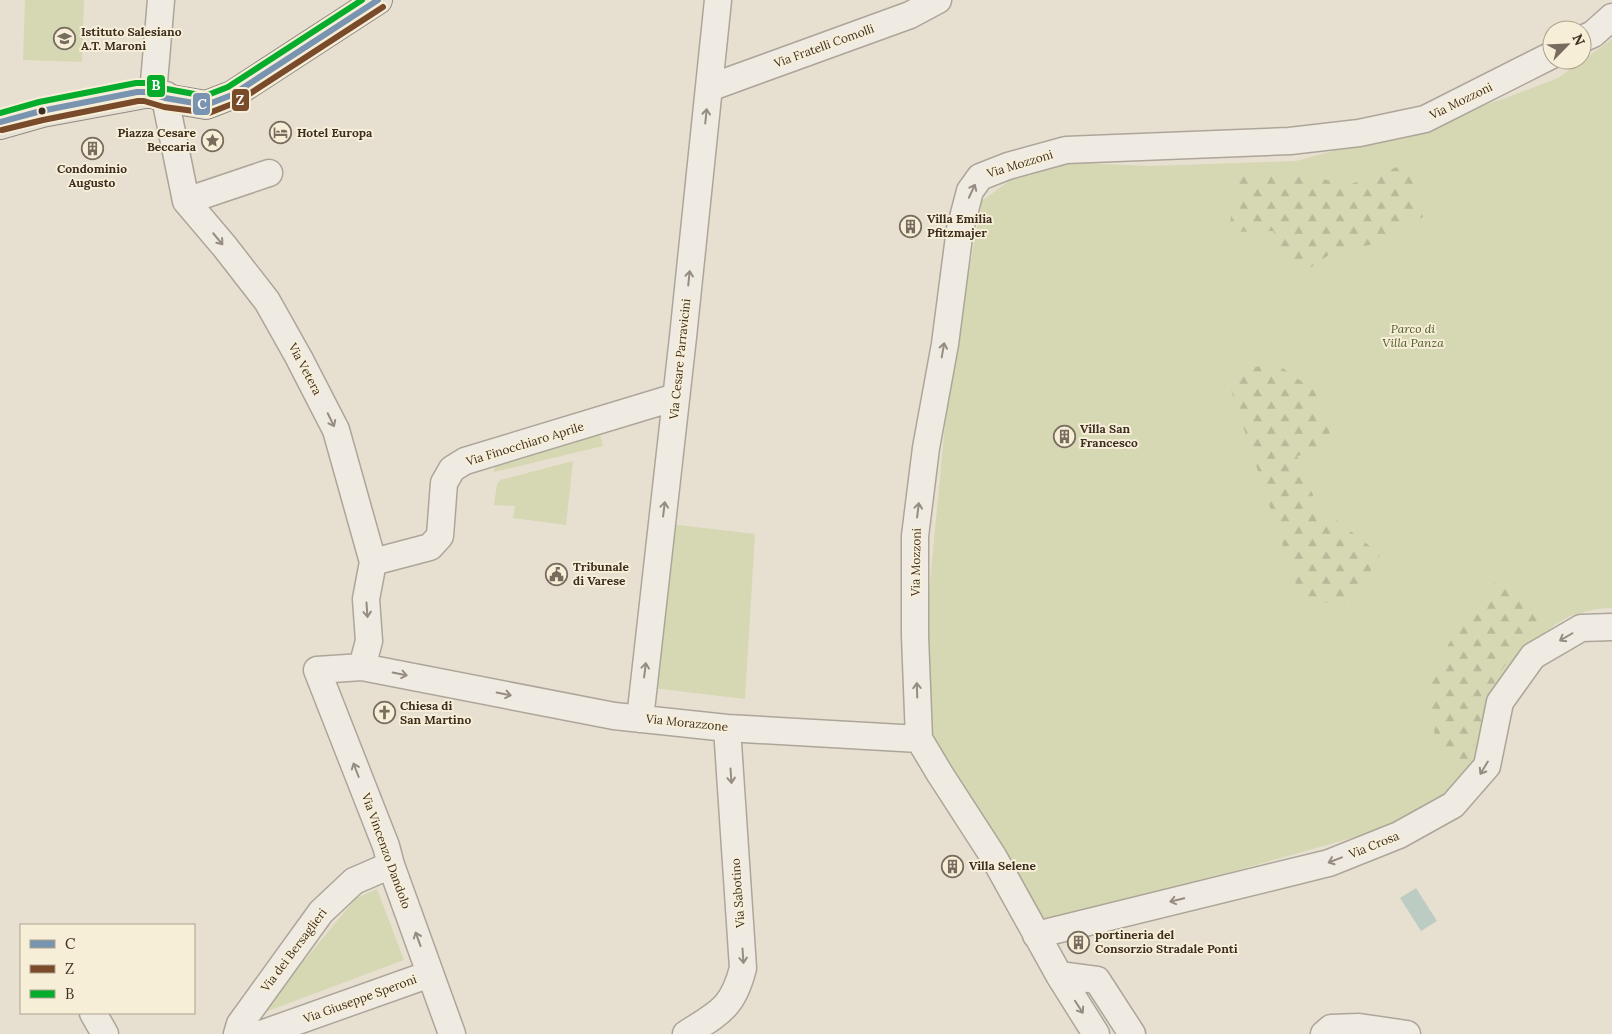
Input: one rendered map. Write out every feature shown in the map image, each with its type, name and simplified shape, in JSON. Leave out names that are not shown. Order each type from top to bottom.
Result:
[{"type":"main road","points":[[0,125],[42,113],[161,96],[206,105],[232,95],[378,0]]},
{"type":"street","points":[[161,0],[161,96],[186,202],[269,173]]},
{"type":"street","name":"Via Cesare Parravicini","points":[[640,719],[718,0]]},
{"type":"street","name":"Via Fratelli Comolli","points":[[709,88],[910,15],[938,0]]},
{"type":"street","points":[[1592,34],[1612,17]]},
{"type":"street","name":"Via Mozzoni","points":[[919,739],[915,636],[915,536],[926,448],[945,344],[960,229],[970,191],[980,177],[1008,166],[1066,150],[1290,141],[1359,133],[1425,119],[1542,60]]},
{"type":"street","name":"Via Vetera","points":[[186,202],[225,247],[267,301],[304,366],[336,430],[373,562]]},
{"type":"street","name":"Via Finocchiaro Aprile","points":[[373,562],[430,546],[440,536],[444,483],[452,469],[465,461],[676,397]]},
{"type":"street","points":[[362,666],[369,641],[366,599],[373,562]]},
{"type":"street","name":"Via Crosa","points":[[1036,934],[1329,863],[1399,835],[1453,805],[1488,766],[1500,702],[1533,656],[1581,628],[1612,627]]},
{"type":"street","name":"Via Morazzone","points":[[318,670],[362,666],[614,716],[640,719],[727,728],[919,739]]},
{"type":"street","name":"Via Vincenzo Dandolo","points":[[318,670],[386,846],[391,865],[452,1034]]},
{"type":"street","name":"Via Sabotino","points":[[686,1034],[718,1013],[732,999],[743,968],[727,728]]},
{"type":"street","points":[[919,739],[993,856],[1059,975],[1096,1034]]},
{"type":"street","name":"Via dei Bersaglieri","points":[[237,1034],[240,1024],[321,912],[354,881],[391,865]]},
{"type":"street","name":"Via Giuseppe Speroni","points":[[261,1034],[430,974]]},
{"type":"street","points":[[1059,975],[1098,980],[1132,1034]]},
{"type":"street","points":[[93,1014],[105,1034]]},
{"type":"street","points":[[1324,1034],[1330,1028],[1359,1028],[1407,1034]]},
{"type":"green space","points":[[25,0],[84,0],[82,62],[23,60]]},
{"type":"green space","name":"Parco di Villa Panza","points":[[1612,39],[1612,608],[1596,609],[1570,616],[1553,626],[1506,675],[1487,744],[1444,804],[1366,834],[1046,924],[940,751],[930,727],[924,643],[950,374],[982,201],[1013,178],[1061,162],[1149,166],[1296,161],[1395,134],[1500,100],[1558,78],[1569,70],[1592,70],[1592,53]]},
{"type":"green space","points":[[1411,162],[1423,217],[1370,245],[1336,250],[1295,278],[1273,231],[1229,232],[1237,174],[1309,177],[1351,184]]},
{"type":"green space","points":[[1274,362],[1315,391],[1335,448],[1297,456],[1317,505],[1380,554],[1351,606],[1301,600],[1226,375]]},
{"type":"green space","points":[[602,426],[600,434],[603,446],[494,472],[496,457]]},
{"type":"green space","points":[[573,461],[566,525],[513,518],[515,506],[494,505],[497,484],[500,480]]},
{"type":"green space","points":[[670,524],[755,534],[745,699],[653,688]]},
{"type":"green space","points":[[1500,577],[1540,619],[1497,676],[1464,776],[1438,751],[1430,709],[1430,674],[1460,626]]},
{"type":"green space","points":[[377,889],[404,960],[260,1014],[356,898]]},
{"type":"shaded area","points":[[1416,888],[1437,921],[1421,931],[1400,898]]},
{"type":"transit line","name":"B","points":[[0,113],[39,102],[136,83],[147,83],[205,96],[228,87],[362,0]]},
{"type":"transit line","name":"C","points":[[0,122],[41,111],[137,92],[206,105],[232,95],[378,0]]},
{"type":"transit line","name":"Z","points":[[2,130],[138,101],[164,107],[209,113],[237,102],[383,7]]},
{"type":"place","name":"Istituto Salesiano A.T. Maroni","points":[[65,39]]},
{"type":"place","name":"Hotel Europa","points":[[281,133]]},
{"type":"place","name":"Piazza Cesare Beccaria","points":[[212,140]]},
{"type":"place","name":"Condominio Augusto","points":[[92,148]]},
{"type":"place","name":"Villa Emilia Pfitzmajer","points":[[911,226]]},
{"type":"place","name":"Villa San Francesco","points":[[1064,436]]},
{"type":"place","name":"Tribunale di Varese","points":[[557,574]]},
{"type":"place","name":"Chiesa di San Martino","points":[[384,713]]},
{"type":"place","name":"Villa Selene","points":[[953,866]]},
{"type":"place","name":"portineria del Consorzio Stradale Ponti","points":[[1079,942]]}]
